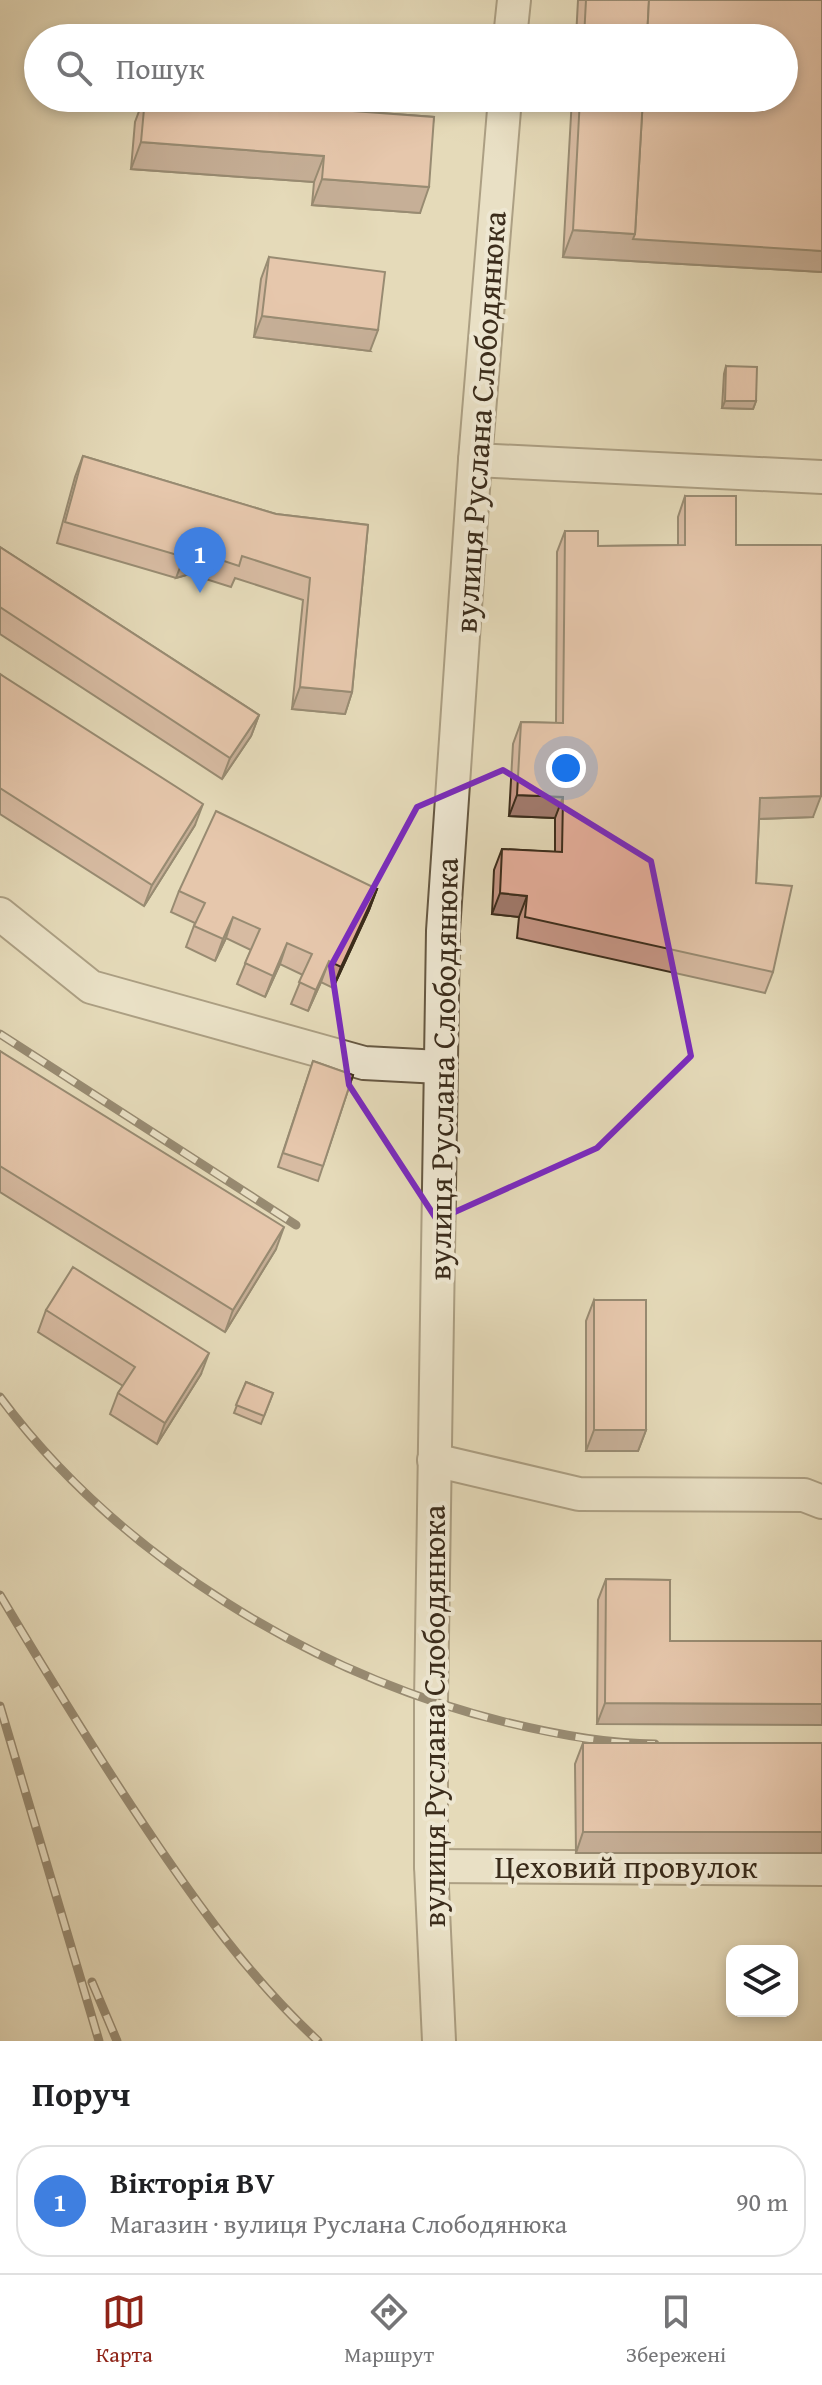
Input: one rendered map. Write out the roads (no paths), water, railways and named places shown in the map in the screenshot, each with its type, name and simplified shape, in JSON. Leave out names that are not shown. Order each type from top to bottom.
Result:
[{"type":"street","points":[[511,24],[514,0]]},
{"type":"street","name":"вулиця Руслана Слободянюка","points":[[439,2041],[431,1866],[443,931],[475,460],[504,112]]},
{"type":"street","points":[[475,460],[822,477]]},
{"type":"street","points":[[0,914],[91,987],[364,1063],[440,1067]]},
{"type":"street","points":[[434,1460],[579,1494],[804,1495],[822,1502]]},
{"type":"street","name":"Цеховий провулок","points":[[431,1866],[822,1869]]},
{"type":"railway","points":[[0,1034],[296,1225]]},
{"type":"railway","points":[[0,1397],[48,1455],[102,1509],[161,1558],[225,1602],[292,1641],[362,1674],[433,1701],[505,1722],[580,1738],[655,1744]]},
{"type":"railway","points":[[0,1595],[90,1742],[185,1884],[247,1966],[318,2041]]},
{"type":"railway","points":[[0,1706],[99,2041]]},
{"type":"railway","points":[[92,1982],[117,2041]]},
{"type":"place","name":"Вікторія BV","points":[[200,593]]}]
